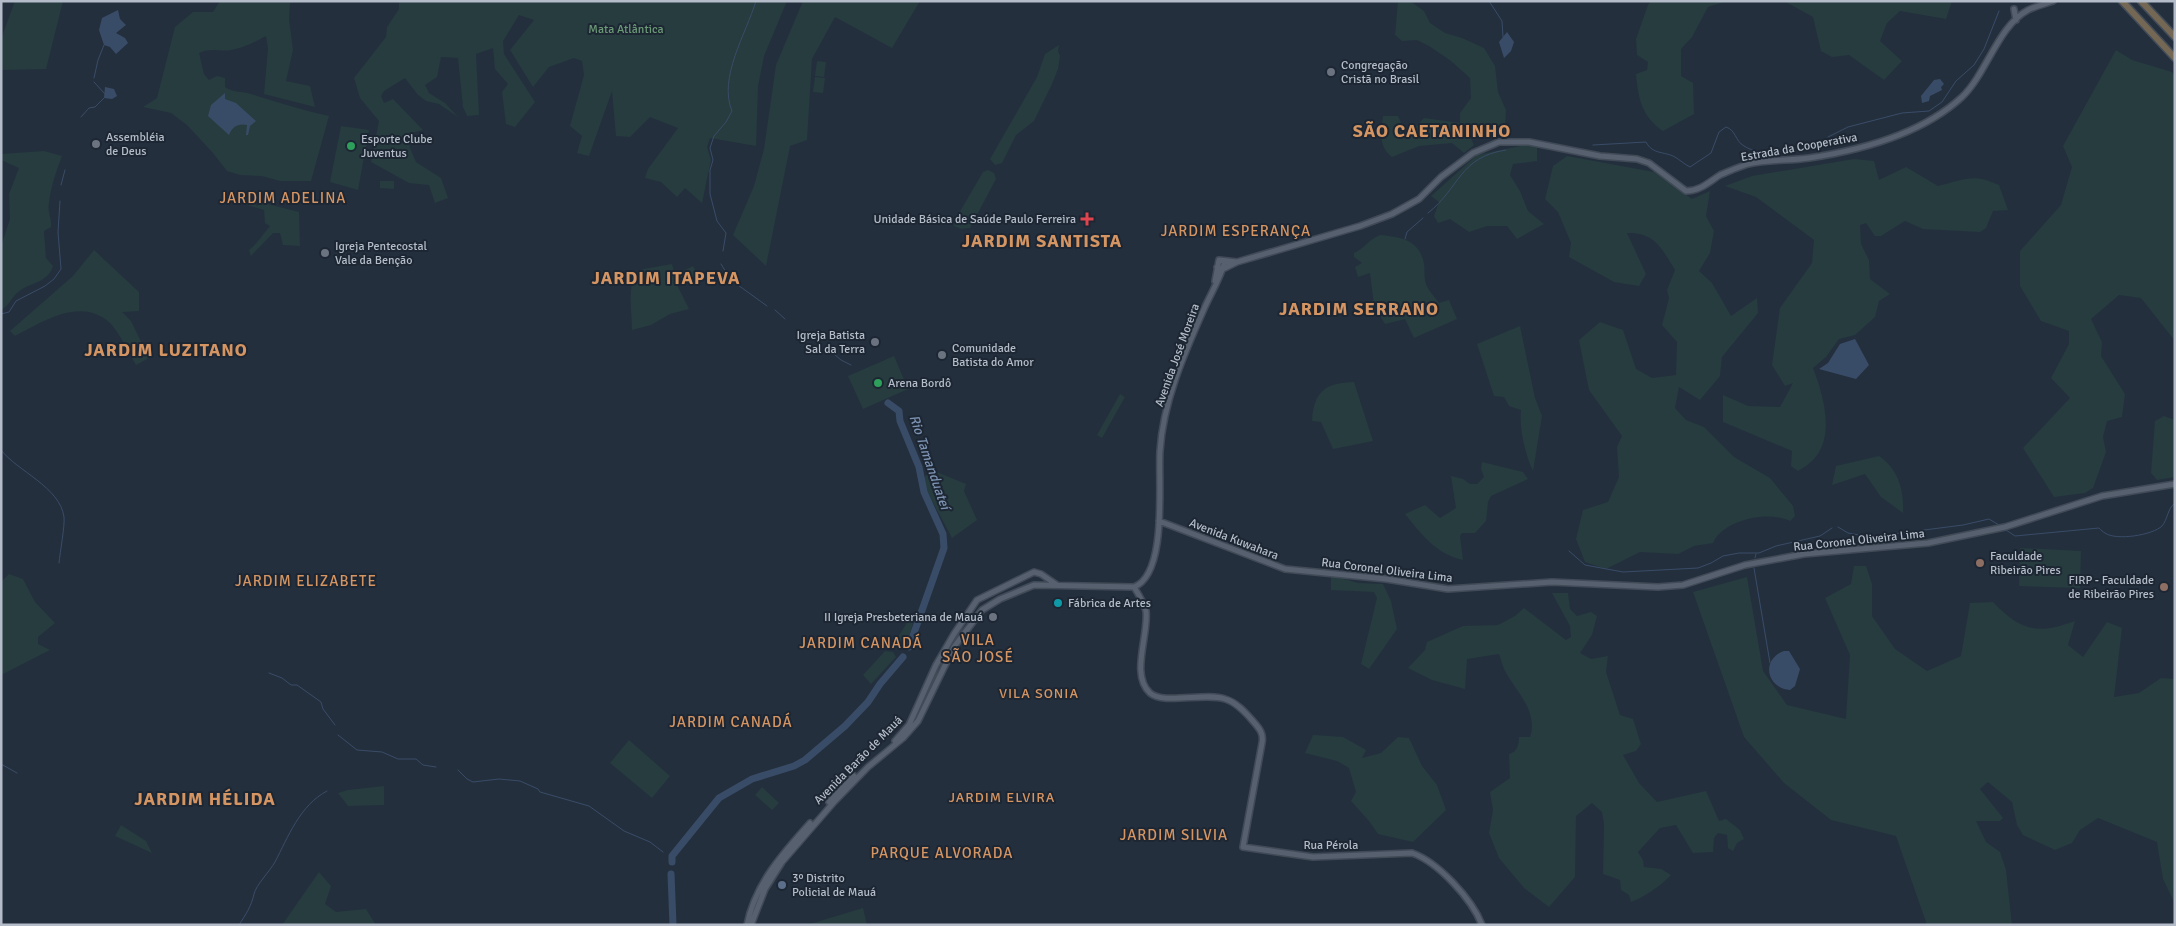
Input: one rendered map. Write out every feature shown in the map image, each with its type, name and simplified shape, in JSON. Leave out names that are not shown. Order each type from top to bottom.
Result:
[{"type":"highway","points":[[2122,1],[2175,58]]},
{"type":"highway","points":[[2142,2],[2175,37]]},
{"type":"main road","name":"Estrada da Cooperativa","points":[[1220,268],[1360,226],[1392,214],[1419,199],[1441,177],[1473,153],[1499,142],[1529,142],[1600,156],[1637,159],[1649,163],[1686,191],[1698,189],[1720,176],[1749,164],[1812,158],[1871,144],[1914,129],[1942,113],[1962,97],[1979,78],[2004,34],[2016,20],[2027,10],[2053,1]]},
{"type":"main road","points":[[2014,9],[2016,20]]},
{"type":"main road","name":"Estrada da Cooperativa","points":[[1222,260],[1237,262]]},
{"type":"main road","name":"Avenida José Moreira","points":[[1134,587],[1141,584],[1146,577],[1158,547],[1160,450],[1166,412],[1222,260]]},
{"type":"main road","name":"Rua Coronel Oliveira Lima","points":[[1303,570],[1386,579],[1448,589],[1552,582],[1642,588],[1674,586],[1694,582],[1745,566],[1804,554],[1928,543],[2005,527],[2102,496],[2175,484]]},
{"type":"main road","name":"Avenida Kuwahara","points":[[1158,521],[1275,566],[1303,570]]},
{"type":"main road","name":"Avenida Barão de Mauá","points":[[747,925],[757,895],[775,865],[837,793],[906,729],[920,697],[949,642],[978,600],[1027,574],[1036,572],[1057,585]]},
{"type":"main road","points":[[1018,579],[1027,578],[1030,580],[1030,583],[1022,590]]},
{"type":"main road","name":"Avenida Barão de Mauá","points":[[751,925],[760,898],[774,872],[834,802],[864,771],[909,732],[918,721],[954,647],[975,618],[987,607],[1034,585],[1057,585]]},
{"type":"main road","points":[[1057,585],[1134,587]]},
{"type":"main road","name":"Rua Pérola","points":[[1134,587],[1146,610],[1146,629],[1140,670],[1142,680],[1148,692],[1154,696],[1163,697],[1203,696],[1226,699],[1239,708],[1261,731],[1262,744],[1243,847],[1313,857],[1404,853],[1419,856],[1465,895],[1482,925]]},
{"type":"main road","points":[[920,697],[923,700],[928,700]]},
{"type":"green space","points":[[15,1],[63,1],[46,69],[1,70],[1,39]]},
{"type":"green space","points":[[220,1],[297,1],[290,3],[289,19],[293,50],[286,81],[310,86],[315,107],[264,94],[268,48],[266,36],[236,49],[207,50],[199,53],[204,74],[209,80],[217,76],[225,78],[225,87],[232,90],[329,116],[311,181],[280,181],[262,176],[240,175],[227,171],[187,125],[171,113],[143,107],[157,98],[175,27],[193,12],[213,12]]},
{"type":"green space","name":"Mata Atlântica","points":[[399,1],[787,1],[764,56],[758,86],[756,146],[710,138],[707,147],[711,160],[702,203],[685,188],[677,197],[661,182],[645,178],[648,169],[678,128],[650,117],[630,137],[616,136],[612,91],[589,156],[577,153],[582,136],[570,126],[584,75],[582,61],[574,58],[549,67],[533,87],[510,50],[534,20],[519,15],[503,41],[504,54],[535,102],[515,127],[506,124],[502,92],[508,84],[495,69],[493,48],[476,54],[479,115],[467,116],[463,107],[458,58],[441,57],[437,77],[425,85],[429,93],[445,103],[458,117],[439,104],[426,101],[418,95],[405,78],[384,91],[381,96],[384,103],[393,99],[423,130],[408,134],[410,148],[416,162],[441,178],[448,198],[435,203],[429,185],[409,183],[371,162],[379,121],[360,98],[354,78],[386,37],[387,27],[399,9]]},
{"type":"green space","points":[[803,1],[920,1],[892,48],[835,17],[812,59],[807,140],[790,146],[766,266],[733,235],[754,186],[764,149],[776,65]]},
{"type":"green space","points":[[1398,1],[1410,1],[1424,11],[1430,23],[1445,33],[1484,48],[1495,66],[1498,92],[1506,110],[1505,130],[1485,135],[1469,134],[1474,145],[1464,153],[1452,143],[1419,146],[1392,157],[1388,153],[1382,143],[1383,116],[1398,116],[1407,136],[1424,118],[1460,123],[1460,113],[1471,98],[1470,78],[1451,61],[1417,40],[1402,41],[1395,35]]},
{"type":"green space","points":[[1651,1],[1727,1],[1708,7],[1692,37],[1681,49],[1681,76],[1693,83],[1694,114],[1663,131],[1650,120],[1642,106],[1636,74],[1647,70],[1648,62],[1637,55],[1636,39]]},
{"type":"green space","points":[[1784,1],[1952,1],[1946,19],[1900,11],[1887,23],[1880,41],[1902,61],[1884,80],[1849,55],[1832,57],[1821,51],[1813,17]]},
{"type":"green space","points":[[1059,45],[1058,69],[1034,121],[1016,135],[1002,163],[995,165],[990,159],[1037,77],[1045,54]]},
{"type":"green space","points":[[2116,50],[2132,60],[2172,72],[2175,77],[2175,341],[2141,298],[2119,295],[2091,319],[2102,342],[2101,356],[2125,394],[2122,417],[2107,421],[2103,437],[2106,452],[2093,488],[2085,493],[2054,497],[2023,448],[2070,398],[2051,378],[2069,344],[2069,331],[2041,321],[2020,286],[2020,251],[2061,205],[2072,167],[2063,146]]},
{"type":"green space","points":[[817,61],[826,62],[824,77],[815,76]]},
{"type":"green space","points":[[815,77],[825,78],[823,93],[813,92]]},
{"type":"green space","name":"Esporte Clube Juventus","points":[[341,126],[369,130],[358,190],[330,182]]},
{"type":"green space","points":[[1520,146],[1537,146],[1537,161],[1513,164],[1510,175],[1520,191],[1528,211],[1544,224],[1517,239],[1507,226],[1487,226],[1469,232],[1450,219],[1438,223],[1434,216],[1439,202],[1431,196],[1477,155]]},
{"type":"green space","points":[[44,151],[62,156],[50,197],[51,227],[44,231],[46,258],[53,266],[47,276],[18,292],[1,310],[1,246],[10,219],[9,194],[19,168],[1,160],[1,154]]},
{"type":"green space","points":[[1567,156],[1654,172],[1692,199],[1710,191],[1706,216],[1714,231],[1710,253],[1699,271],[1712,283],[1731,316],[1757,298],[1758,313],[1722,357],[1720,376],[1700,400],[1679,387],[1675,408],[1686,420],[1704,427],[1734,457],[1770,478],[1793,506],[1795,516],[1790,521],[1770,517],[1747,519],[1726,528],[1713,543],[1694,546],[1678,554],[1640,552],[1606,569],[1585,562],[1576,539],[1583,510],[1608,502],[1619,477],[1617,447],[1622,436],[1589,390],[1579,340],[1600,322],[1623,330],[1636,369],[1652,378],[1676,375],[1677,342],[1662,325],[1669,298],[1667,290],[1675,270],[1657,243],[1637,233],[1627,233],[1646,274],[1639,286],[1614,282],[1569,257],[1571,243],[1558,212],[1545,199],[1553,166]]},
{"type":"green space","points":[[1854,159],[1874,161],[1879,180],[1906,167],[1938,186],[1969,178],[1990,181],[1999,185],[2008,210],[1993,211],[1986,228],[1980,232],[1923,229],[1905,221],[1881,236],[1875,236],[1866,223],[1860,225],[1861,244],[1869,260],[1870,279],[1890,294],[1879,301],[1875,317],[1855,335],[1839,339],[1826,357],[1813,368],[1823,402],[1826,428],[1820,451],[1813,460],[1798,471],[1791,466],[1792,451],[1723,422],[1723,395],[1748,406],[1780,407],[1793,383],[1785,386],[1772,365],[1780,308],[1812,263],[1814,240],[1756,197],[1725,186],[1752,176]]},
{"type":"green space","points":[[988,170],[994,173],[996,179],[970,228],[961,229],[954,226],[955,220],[983,172]]},
{"type":"green space","points":[[380,181],[394,181],[394,189],[380,188]]},
{"type":"green space","points":[[248,198],[257,206],[260,202],[299,212],[300,246],[283,245],[280,233],[273,233],[251,256],[249,250],[270,226],[265,223],[264,210],[244,204]]},
{"type":"green space","points":[[1380,235],[1402,239],[1414,245],[1422,256],[1425,280],[1429,289],[1439,303],[1449,300],[1457,319],[1414,338],[1405,319],[1385,324],[1374,306],[1370,273],[1358,277],[1355,267],[1362,263],[1354,257],[1354,253]]},
{"type":"green space","points":[[94,250],[139,292],[139,311],[122,312],[131,321],[149,358],[136,365],[112,325],[97,315],[86,312],[61,314],[15,336],[10,331],[73,276]]},
{"type":"green space","points":[[672,264],[678,287],[689,309],[670,314],[651,325],[632,330],[631,294],[636,273],[644,269]]},
{"type":"green space","points":[[693,266],[698,275],[684,282],[679,273]]},
{"type":"green space","points":[[1520,326],[1535,398],[1542,416],[1533,471],[1523,441],[1521,410],[1509,406],[1504,397],[1494,396],[1477,344]]},
{"type":"green space","name":"Arena Bordô","points":[[894,356],[908,389],[863,409],[848,376]]},
{"type":"green space","points":[[1354,382],[1373,441],[1333,449],[1321,422],[1312,421],[1315,402],[1328,387],[1335,384]]},
{"type":"green space","points":[[1120,394],[1125,397],[1102,438],[1097,435]]},
{"type":"green space","points":[[2164,416],[2175,420],[2175,477],[2157,480],[2151,473],[2155,421]]},
{"type":"green space","points":[[1879,456],[1896,474],[1899,481],[1903,513],[1881,497],[1865,474],[1832,485],[1836,466]]},
{"type":"green space","points":[[1482,462],[1523,472],[1528,479],[1491,496],[1488,502],[1486,521],[1475,533],[1462,533],[1460,536],[1463,560],[1445,553],[1430,543],[1405,514],[1425,505],[1440,518],[1456,508],[1451,476],[1463,479],[1470,484],[1477,484],[1484,477],[1481,469]]},
{"type":"green space","points":[[932,470],[966,484],[964,491],[977,520],[952,538],[921,480]]},
{"type":"green space","points":[[2020,548],[2081,551],[2080,588],[2019,586]]},
{"type":"green space","points":[[1854,566],[1866,566],[1872,584],[1872,616],[1895,649],[1927,671],[1961,656],[1970,603],[1993,602],[2012,619],[2030,628],[2050,628],[2075,621],[2068,645],[2083,657],[2107,622],[2122,628],[2114,697],[2139,693],[2161,678],[2175,679],[2175,904],[2163,879],[2157,842],[2098,818],[2080,830],[2072,843],[2055,850],[2023,835],[2017,825],[2012,802],[1988,782],[1980,789],[2003,818],[2000,821],[1976,821],[1986,842],[2000,852],[2006,870],[2012,925],[1927,925],[1896,836],[1831,820],[1784,783],[1744,737],[1693,592],[1747,577],[1763,671],[1787,705],[1846,719],[1850,655],[1825,598],[1851,584]]},
{"type":"green space","points":[[9,574],[23,579],[35,602],[55,623],[38,637],[38,644],[50,650],[1,675],[1,582]]},
{"type":"green space","points":[[1331,575],[1358,583],[1383,584],[1391,601],[1397,629],[1369,669],[1361,664],[1377,598],[1374,592],[1331,590]]},
{"type":"green space","points":[[1552,593],[1568,593],[1570,609],[1577,616],[1591,612],[1597,616],[1592,635],[1580,653],[1591,659],[1608,656],[1606,672],[1620,715],[1633,719],[1641,744],[1636,751],[1623,755],[1639,783],[1657,802],[1706,791],[1719,821],[1726,819],[1740,830],[1744,839],[1737,843],[1733,851],[1728,848],[1727,835],[1718,833],[1714,838],[1713,852],[1693,853],[1676,825],[1660,828],[1638,852],[1643,860],[1644,867],[1661,869],[1671,875],[1652,891],[1631,902],[1629,895],[1621,890],[1620,880],[1603,874],[1604,824],[1602,812],[1592,803],[1576,816],[1575,877],[1549,907],[1524,888],[1499,858],[1489,833],[1493,810],[1490,792],[1510,778],[1509,754],[1517,748],[1519,737],[1530,737],[1532,728],[1529,710],[1525,701],[1504,669],[1499,654],[1467,659],[1465,689],[1432,680],[1408,668],[1425,650],[1427,642],[1463,626],[1498,625],[1515,616],[1524,608],[1566,640],[1571,637],[1570,626]]},
{"type":"green space","points":[[913,613],[915,615],[907,645],[898,641],[898,637]]},
{"type":"green space","points":[[885,651],[893,652],[896,657],[871,684],[863,675]]},
{"type":"green space","points":[[1313,735],[1343,737],[1366,750],[1362,758],[1381,753],[1398,737],[1409,738],[1422,766],[1437,785],[1446,810],[1413,842],[1378,834],[1351,801],[1356,792],[1349,768],[1337,761],[1305,753]]},
{"type":"green space","points":[[629,740],[670,776],[652,798],[610,763]]},
{"type":"green space","points":[[384,786],[384,805],[348,806],[338,793],[348,790]]},
{"type":"green space","points":[[762,787],[779,803],[772,810],[755,795]]},
{"type":"green space","points":[[121,825],[146,841],[152,853],[115,836]]},
{"type":"green space","points":[[319,872],[331,886],[325,904],[336,912],[366,909],[376,925],[282,925]]},
{"type":"green space","points":[[863,908],[867,925],[810,925],[810,924]]},
{"type":"water","points":[[118,10],[120,19],[126,25],[116,33],[125,38],[128,43],[116,54],[110,47],[104,45],[99,30],[102,18]]},
{"type":"water","points":[[1507,32],[1514,42],[1511,51],[1504,58],[1499,42]]},
{"type":"water","points":[[1940,79],[1944,84],[1941,87],[1942,90],[1930,96],[1929,101],[1922,103],[1921,96],[1934,80]]},
{"type":"water","points":[[105,87],[114,89],[117,96],[112,99],[104,98]]},
{"type":"water","points":[[225,93],[225,99],[236,103],[256,121],[250,126],[248,135],[246,135],[247,125],[236,126],[229,135],[208,116],[211,105]]},
{"type":"water","points":[[1855,339],[1869,365],[1856,379],[1819,369],[1828,363],[1840,344]]},
{"type":"water","points":[[1784,651],[1789,651],[1800,669],[1795,686],[1790,690],[1776,684],[1771,679],[1769,673],[1769,666],[1772,660]]},
{"type":"waterway","name":"Rio Tamanduateí","points":[[723,251],[726,233],[717,221],[710,194],[710,170],[713,160],[710,148],[714,136],[726,122],[732,111],[728,85],[731,70],[756,1]]},
{"type":"waterway","points":[[1489,1],[1502,21],[1503,37]]},
{"type":"waterway","points":[[1828,137],[1848,127],[1902,113],[1929,111],[1942,102],[1956,81],[1974,65],[1984,49],[1999,11]]},
{"type":"waterway","points":[[94,78],[104,45]]},
{"type":"waterway","points":[[94,82],[105,94]]},
{"type":"waterway","points":[[81,117],[89,108],[95,107],[104,98]]},
{"type":"waterway","points":[[1593,145],[1646,142],[1655,151],[1671,155],[1690,167],[1711,153],[1719,132],[1726,127],[1732,131],[1741,144],[1761,152],[1782,152],[1820,142]]},
{"type":"waterway","points":[[1428,213],[1447,194],[1469,166],[1478,159],[1506,150]]},
{"type":"waterway","points":[[61,185],[65,170]]},
{"type":"waterway","points":[[1,314],[9,312],[16,301],[45,286],[54,279],[61,269],[58,232],[60,201]]},
{"type":"waterway","points":[[1405,239],[1407,232],[1423,218]]},
{"type":"waterway","name":"Rio Tamanduateí","points":[[721,264],[731,280],[767,306]]},
{"type":"waterway","name":"Rio Tamanduateí","points":[[775,310],[785,319]]},
{"type":"waterway","name":"Rio Tamanduateí","points":[[807,335],[821,344]]},
{"type":"waterway","name":"Rio Tamanduateí","points":[[827,348],[841,360],[851,365]]},
{"type":"waterway","name":"Rio Tamanduateí","points":[[888,403],[899,411],[900,421],[919,467],[924,492],[943,534],[944,548],[909,647]]},
{"type":"waterway","points":[[1,450],[8,458],[47,488],[61,506],[64,521],[59,563]]},
{"type":"waterway","points":[[2006,530],[2015,536],[2099,528],[2104,533],[2117,537],[2134,536],[2151,532],[2162,526],[2170,508],[2175,503]]},
{"type":"waterway","points":[[1838,527],[1848,533],[1870,537],[1963,525],[1989,519],[1999,525]]},
{"type":"waterway","points":[[1569,551],[1585,565],[1623,572],[1698,568],[1723,556],[1739,553],[1759,553],[1776,546],[1820,536],[1832,528]]},
{"type":"waterway","points":[[1755,558],[1756,554]]},
{"type":"waterway","points":[[1754,568],[1770,663]]},
{"type":"waterway","name":"Rio Tamanduateí","points":[[672,862],[672,856],[719,798],[752,779],[794,766],[805,760],[845,726],[868,702],[880,684],[903,657]]},
{"type":"waterway","points":[[269,673],[282,678],[291,685],[297,685],[321,702],[323,709],[335,725]]},
{"type":"waterway","points":[[338,735],[357,750],[382,752],[398,759],[416,759],[423,765],[436,767]]},
{"type":"waterway","points":[[1,764],[17,773]]},
{"type":"waterway","points":[[458,770],[473,782],[499,779],[520,781],[538,789],[540,792],[589,806],[624,831],[650,842],[663,852]]},
{"type":"waterway","points":[[239,925],[250,907],[257,886],[275,862],[296,822],[309,804],[327,791]]},
{"type":"waterway","name":"Rio Tamanduateí","points":[[671,874],[673,925]]},
{"type":"place","name":"Congregação Cristã no Brasil","points":[[1331,72]]},
{"type":"place","name":"Assembléia de Deus","points":[[96,144]]},
{"type":"place","name":"Esporte Clube Juventus","points":[[351,146]]},
{"type":"place","name":"Unidade Básica de Saúde Paulo Ferreira","points":[[1087,219]]},
{"type":"place","name":"Igreja Pentecostal Vale da Benção","points":[[325,253]]},
{"type":"place","name":"Igreja Batista Sal da Terra","points":[[875,342]]},
{"type":"place","name":"Comunidade Batista do Amor","points":[[942,355]]},
{"type":"place","name":"Arena Bordô","points":[[878,383]]},
{"type":"place","name":"Faculdade Ribeirão Pires","points":[[1980,563]]},
{"type":"place","name":"FIRP - Faculdade de Ribeirão Pires","points":[[2164,587]]},
{"type":"place","name":"Fábrica de Artes","points":[[1058,603]]},
{"type":"place","name":"II Igreja Presbeteriana de Mauá","points":[[993,617]]},
{"type":"place","name":"3º Distrito Policial de Mauá","points":[[782,885]]},
{"type":"district","name":"SÃO CAETANINHO","points":[[1432,131]]},
{"type":"district","name":"JARDIM ADELINA","points":[[283,198]]},
{"type":"district","name":"JARDIM ESPERANÇA","points":[[1236,231]]},
{"type":"district","name":"JARDIM SANTISTA","points":[[1042,241]]},
{"type":"district","name":"JARDIM ITAPEVA","points":[[666,278]]},
{"type":"district","name":"JARDIM SERRANO","points":[[1359,309]]},
{"type":"district","name":"JARDIM LUZITANO","points":[[166,350]]},
{"type":"district","name":"JARDIM ELIZABETE","points":[[306,581]]},
{"type":"district","name":"JARDIM CANADÁ","points":[[861,643]]},
{"type":"district","name":"VILA SÃO JOSÉ","points":[[978,648]]},
{"type":"district","name":"VILA SONIA","points":[[1039,693]]},
{"type":"district","name":"JARDIM CANADÁ","points":[[731,722]]},
{"type":"district","name":"JARDIM ELVIRA","points":[[1002,797]]},
{"type":"district","name":"JARDIM HÉLIDA","points":[[205,799]]},
{"type":"district","name":"JARDIM SILVIA","points":[[1174,835]]},
{"type":"district","name":"PARQUE ALVORADA","points":[[942,853]]}]
